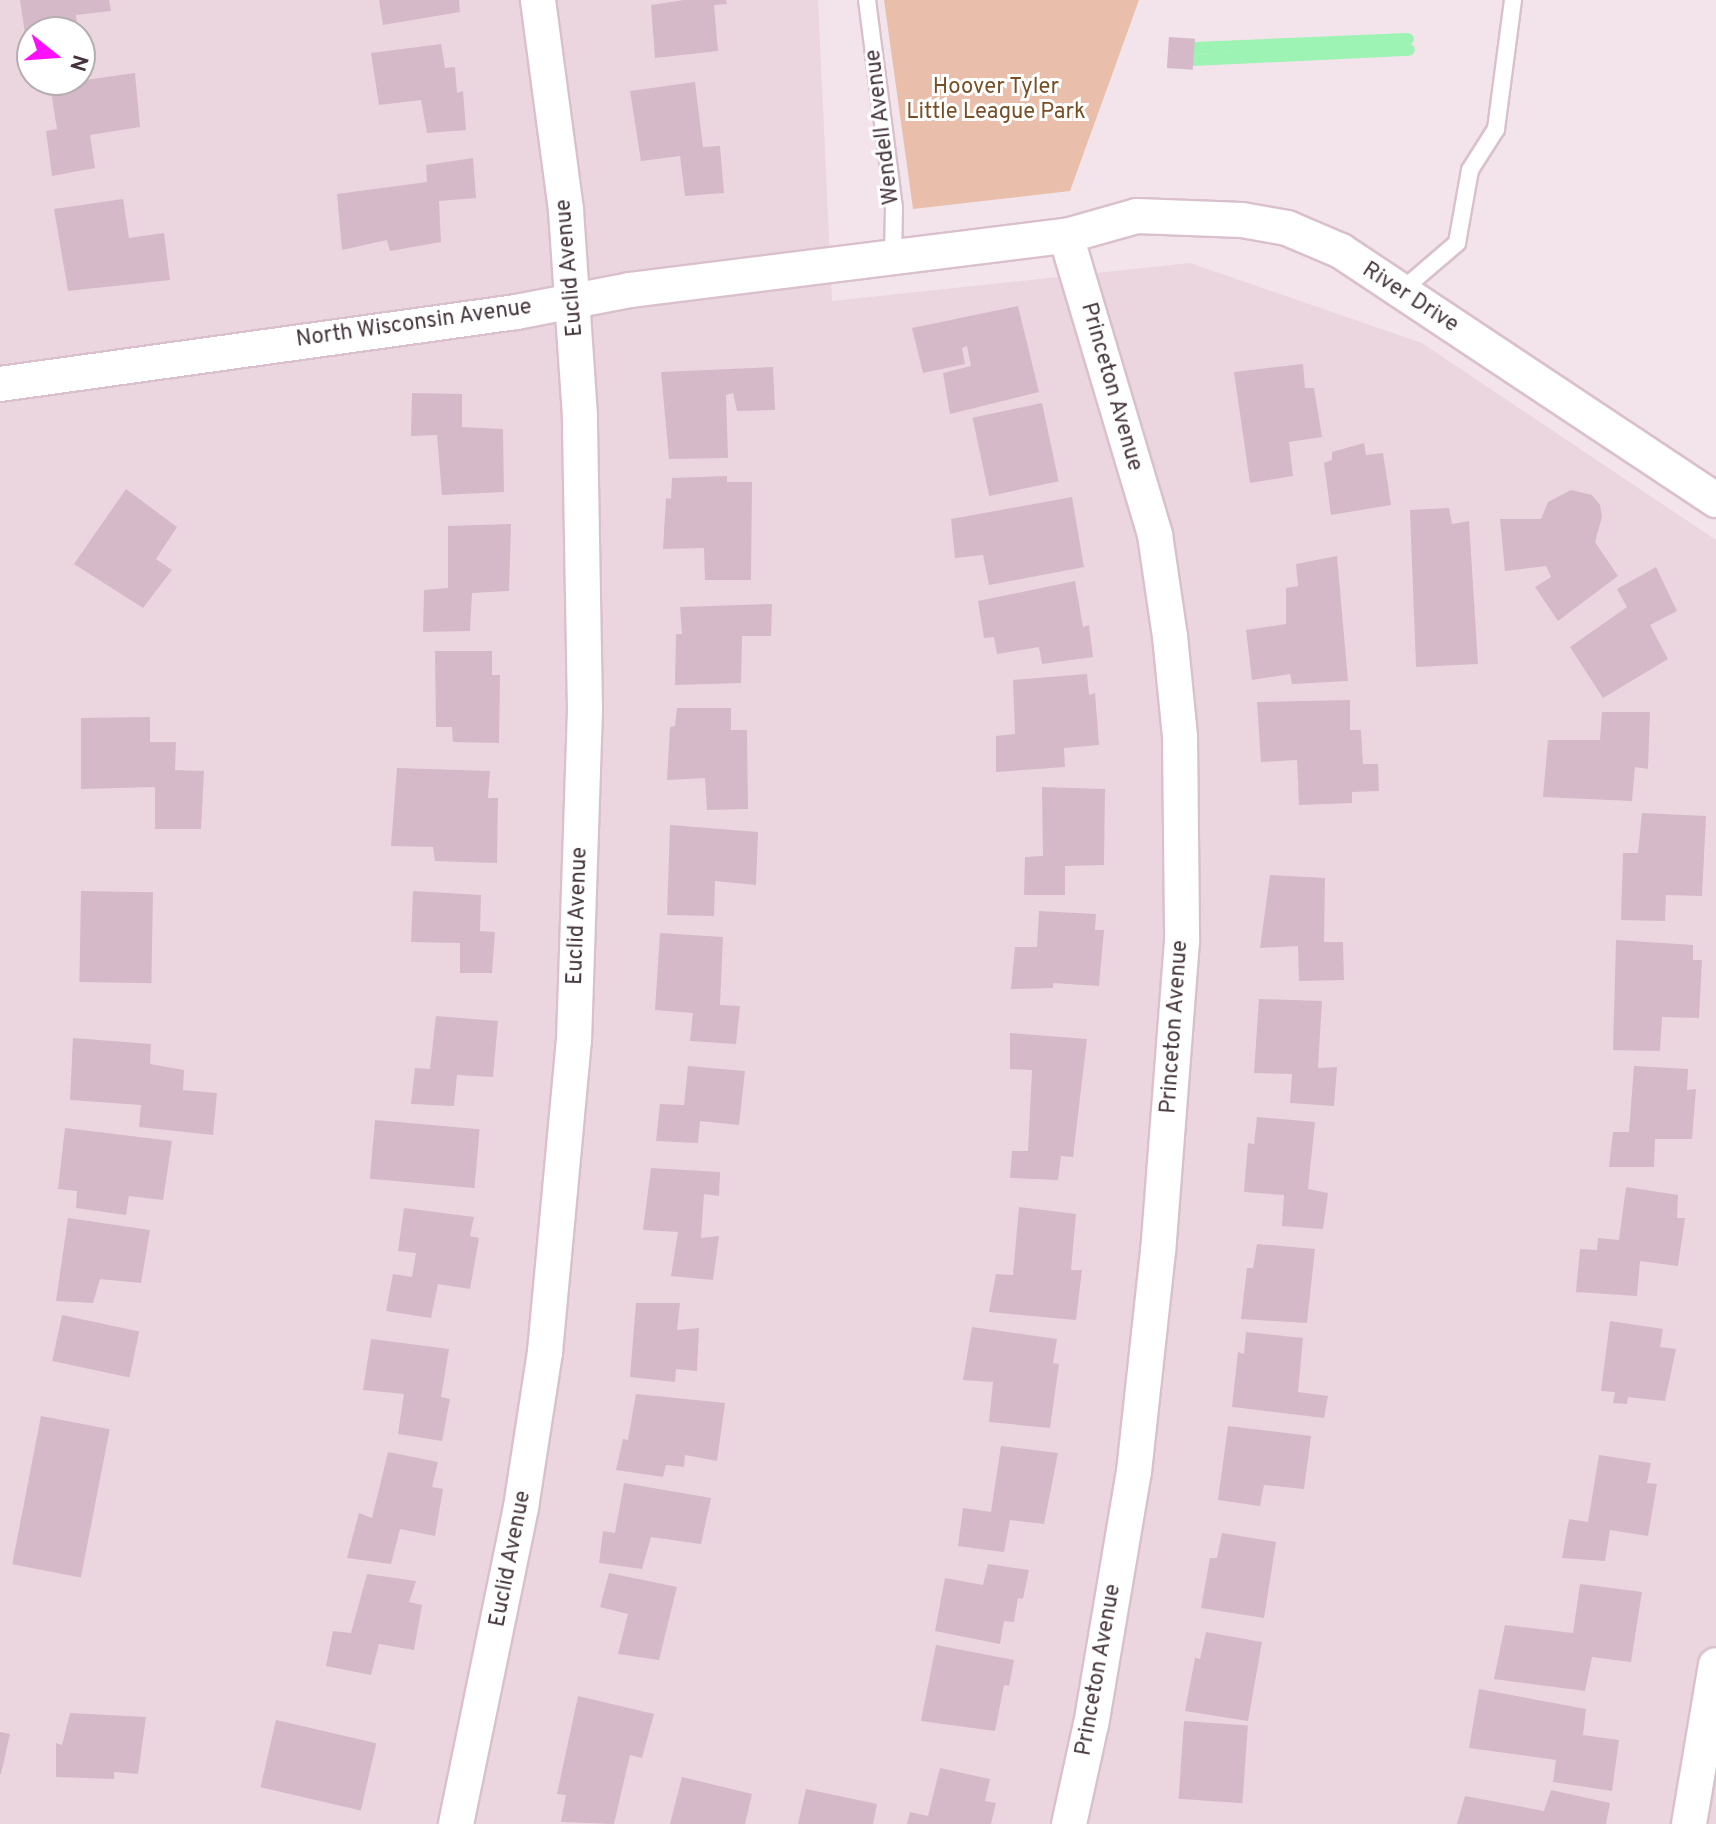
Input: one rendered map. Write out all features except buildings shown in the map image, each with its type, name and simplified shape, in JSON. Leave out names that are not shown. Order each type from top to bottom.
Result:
[{"type":"street","name":"Euclid Avenue","points":[[456,1824],[521,1507],[545,1352],[574,1041],[585,711],[580,416],[566,210],[538,0]]},
{"type":"street","name":"River Drive","points":[[1066,236],[1137,216],[1242,220],[1306,234],[1341,251],[1716,500]]},
{"type":"street","name":"North Wisconsin Avenue","points":[[0,384],[516,312],[573,299],[893,255],[1066,236]]},
{"type":"street","name":"Princeton Avenue","points":[[1066,236],[1157,550],[1180,737],[1182,941],[1158,1251],[1134,1471],[1091,1724],[1069,1824]]},
{"type":"street","points":[[1689,1824],[1716,1665]]},
{"type":"lane","name":"Wendell Avenue","points":[[867,0],[894,208],[893,255]]},
{"type":"lane","points":[[1401,291],[1457,243],[1470,170],[1496,129],[1513,0]]},
{"type":"shaded area","points":[[0,0],[818,0],[832,301],[1190,263],[1422,343],[1716,540],[1716,1824],[0,1824]]},
{"type":"green space","name":"Hoover Tyler Little League Park","points":[[884,0],[1139,0],[1070,191],[913,209]]},
{"type":"waterway","points":[[1194,48],[1408,39]]},
{"type":"waterway","points":[[1193,60],[1409,50]]}]
